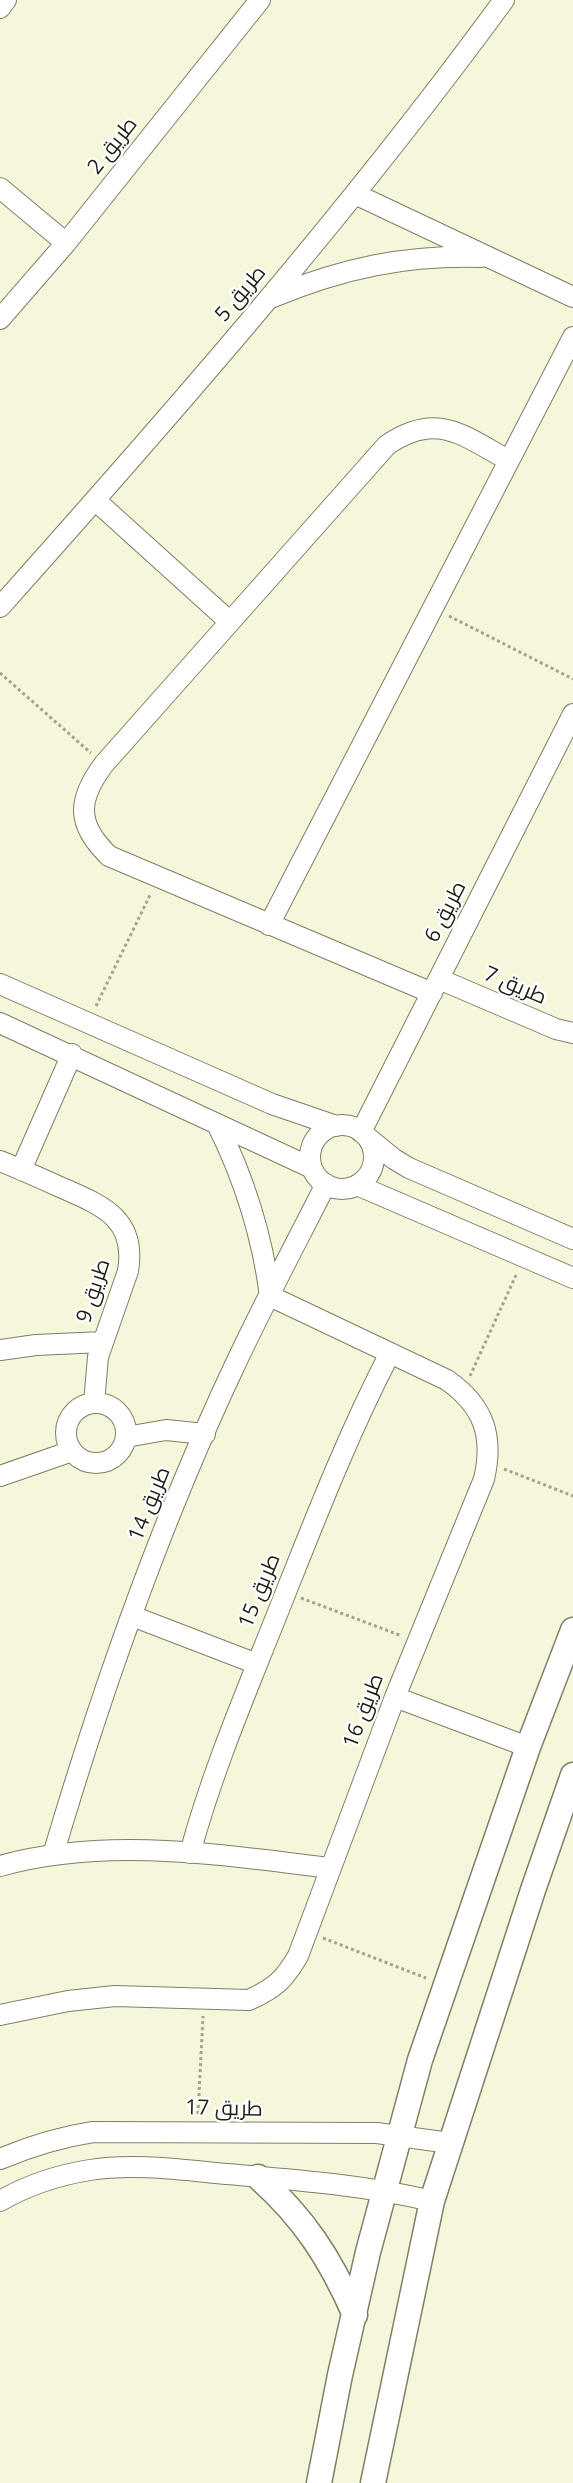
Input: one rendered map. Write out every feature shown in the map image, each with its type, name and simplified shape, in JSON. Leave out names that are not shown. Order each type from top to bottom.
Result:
[{"type":"street","points":[[0,8],[6,0]]},
{"type":"street","name":"طريق 2","points":[[0,319],[66,243],[260,0]]},
{"type":"street","name":"طريق 5","points":[[0,607],[270,298],[428,102],[504,0]]},
{"type":"street","points":[[0,188],[66,243]]},
{"type":"street","points":[[355,194],[573,297]]},
{"type":"street","points":[[270,298],[312,281],[355,268],[399,260],[444,256],[489,258]]},
{"type":"street","points":[[270,925],[573,337]]},
{"type":"street","name":"طريق 7","points":[[508,460],[449,430],[427,427],[405,432],[387,444],[104,764],[90,783],[84,803],[86,823],[94,842],[108,856],[158,878],[270,925],[435,986],[573,1033]]},
{"type":"street","points":[[95,500],[230,622]]},
{"type":"street","name":"طريق 6","points":[[364,1134],[435,986],[573,714]]},
{"type":"street","points":[[0,984],[288,1110],[336,1126]]},
{"type":"street","points":[[0,1023],[72,1054],[312,1168],[326,1184],[342,1189],[357,1185],[369,1174],[374,1160],[371,1144],[364,1134]]},
{"type":"street","points":[[21,1170],[72,1054]]},
{"type":"street","points":[[216,1124],[247,1190],[265,1260],[270,1296]]},
{"type":"street","points":[[312,1168],[311,1153],[317,1138],[322,1132],[345,1125],[364,1134],[394,1159],[409,1168],[573,1239]]},
{"type":"street","name":"طريق 9","points":[[0,1161],[93,1201],[116,1218],[124,1230],[129,1243],[128,1271],[103,1342],[96,1372],[94,1403]]},
{"type":"street","name":"طريق 14","points":[[53,1855],[90,1735],[132,1616],[205,1434],[326,1184]]},
{"type":"street","points":[[357,1185],[573,1278]]},
{"type":"street","name":"طريق 16","points":[[0,2015],[68,2001],[115,1996],[249,2000],[269,1991],[286,1977],[308,1932],[395,1697],[478,1495],[488,1463],[488,1443],[484,1423],[475,1404],[463,1392],[447,1380],[270,1296]]},
{"type":"street","points":[[0,1350],[36,1345],[103,1342]]},
{"type":"street","name":"طريق 15","points":[[190,1853],[214,1776],[346,1443],[390,1353]]},
{"type":"street","points":[[94,1403],[105,1404],[122,1417],[126,1426],[126,1437],[117,1455],[99,1463],[89,1462],[72,1451],[66,1434],[67,1425],[77,1410],[94,1403]]},
{"type":"street","points":[[126,1437],[166,1430],[205,1434]]},
{"type":"street","points":[[0,1476],[72,1451]]},
{"type":"street","points":[[132,1616],[258,1664]]},
{"type":"street","points":[[320,2483],[355,2314],[398,2135],[445,1985],[528,1747],[573,1630]]},
{"type":"street","points":[[395,1697],[528,1747]]},
{"type":"street","points":[[373,2483],[432,2201],[573,1775]]},
{"type":"street","points":[[0,1866],[53,1855],[118,1851],[190,1853],[330,1868]]},
{"type":"street","name":"طريق 17","points":[[0,2159],[27,2147],[60,2137],[93,2132],[398,2135],[450,2143]]},
{"type":"street","points":[[0,2202],[18,2191],[54,2178],[92,2169],[142,2168],[383,2190],[432,2201]]},
{"type":"street","points":[[258,2177],[283,2199],[306,2225],[325,2253],[355,2314]]},
{"type":"path","points":[[433,608],[573,679]]},
{"type":"path","points":[[0,673],[104,764]]},
{"type":"path","points":[[88,1023],[158,878]]},
{"type":"path","points":[[463,1392],[525,1256]]},
{"type":"path","points":[[488,1463],[573,1496]]},
{"type":"path","points":[[286,1593],[417,1642]]},
{"type":"path","points":[[308,1932],[445,1985]]},
{"type":"path","points":[[197,2133],[204,1999]]}]
